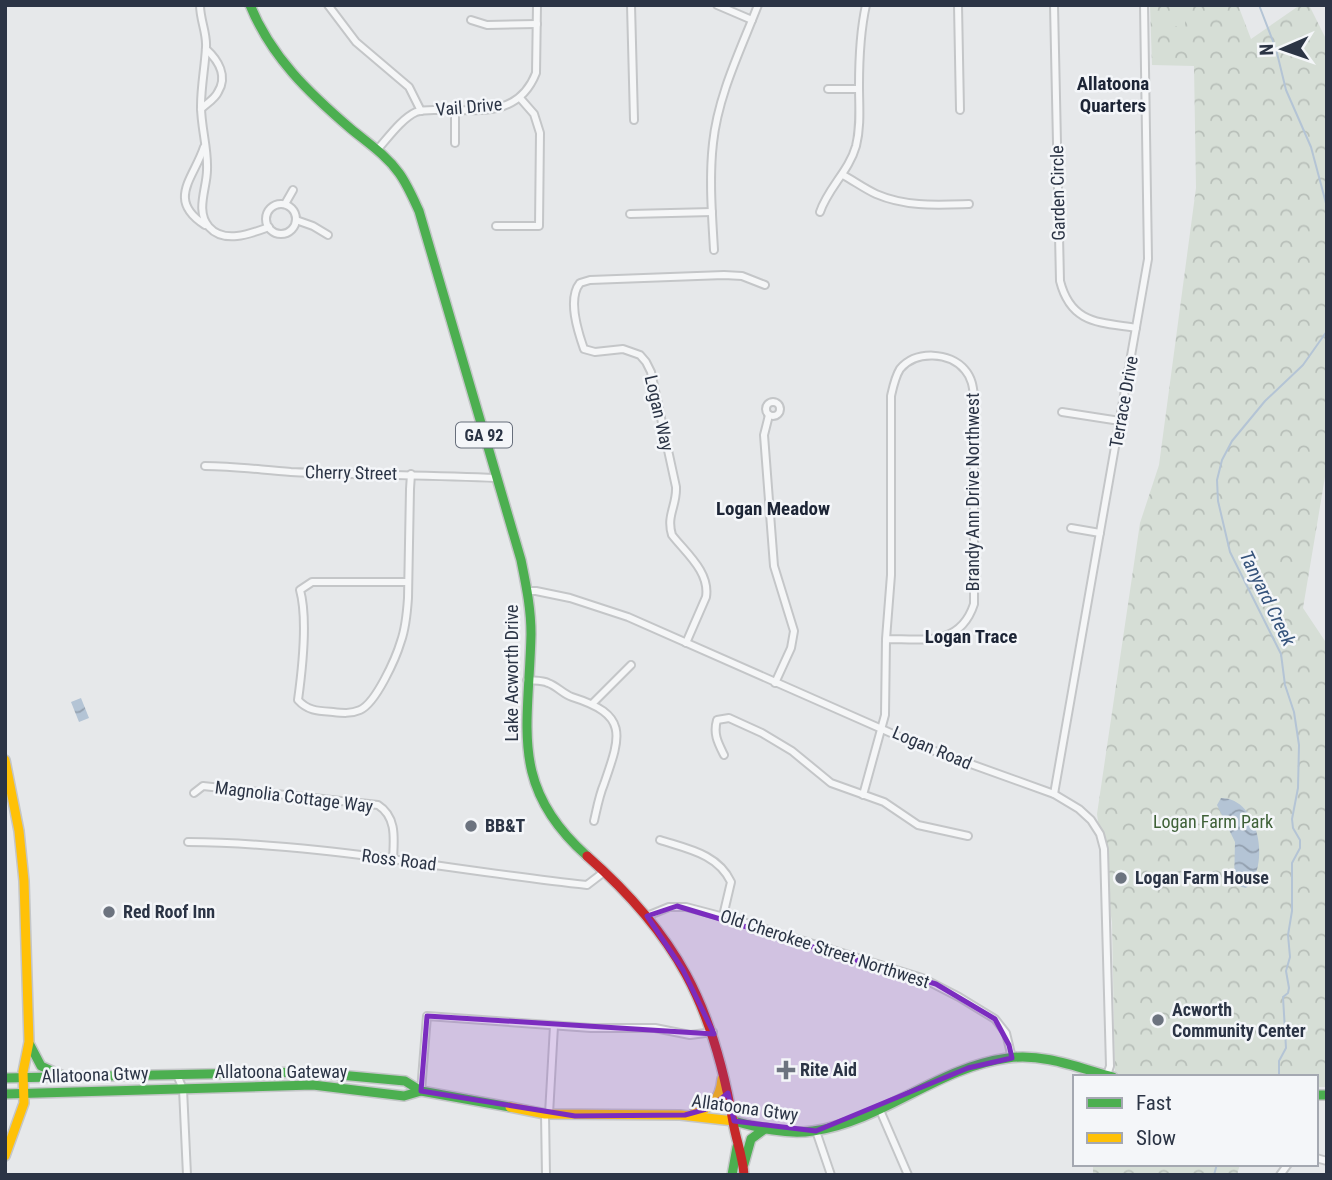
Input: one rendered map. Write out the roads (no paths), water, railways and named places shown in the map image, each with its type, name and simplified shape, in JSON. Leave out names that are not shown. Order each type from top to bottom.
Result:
[{"type":"main road","name":"Lake Acworth Drive","points":[[250,5],[266,39],[285,65],[327,109],[377,150],[402,176],[419,211],[528,591],[530,624],[525,729],[527,749],[541,799],[553,821],[628,893],[683,970],[713,1032],[744,1170]]},
{"type":"main road","points":[[5,760],[19,831],[24,881],[29,1042],[23,1077],[24,1103],[5,1156]]},
{"type":"main road","points":[[29,1042],[41,1066],[63,1076]]},
{"type":"main road","name":"Allatoona Gtwy","points":[[421,1091],[547,1114],[685,1115],[785,1131],[816,1131],[846,1123],[968,1068],[1012,1058],[1049,1059],[1106,1075]]},
{"type":"main road","name":"Allatoona Gateway","points":[[177,1074],[307,1072],[361,1075],[405,1081],[421,1091]]},
{"type":"main road","points":[[685,1115],[700,1112],[717,1102],[722,1090],[723,1072]]},
{"type":"main road","points":[[5,1078],[177,1074]]},
{"type":"main road","name":"Allatoona Gateway","points":[[167,1089],[325,1086],[404,1096],[421,1091]]},
{"type":"main road","name":"Allatoona Gtwy","points":[[5,1094],[167,1089]]},
{"type":"main road","points":[[744,1170],[751,1139],[766,1128]]},
{"type":"main road","name":"Lake Acworth Drive","points":[[732,1175],[737,1146]]},
{"type":"street","points":[[200,5],[206,49],[201,109],[208,172],[202,207],[207,226]]},
{"type":"street","points":[[328,5],[356,42],[409,87],[421,111]]},
{"type":"street","name":"Vail Drive","points":[[377,150],[398,127],[421,111],[496,108],[520,97],[536,73],[537,5]]},
{"type":"street","points":[[632,5],[634,120]]},
{"type":"street","points":[[717,5],[752,19]]},
{"type":"street","points":[[714,250],[711,162],[716,120],[758,5]]},
{"type":"street","points":[[820,212],[825,198],[843,175],[858,135],[860,48],[866,5]]},
{"type":"street","points":[[958,5],[960,110]]},
{"type":"street","name":"Garden Circle","points":[[1054,5],[1060,281],[1070,306],[1085,318],[1136,328]]},
{"type":"street","name":"Terrace Drive","points":[[1055,794],[1148,260],[1144,5]]},
{"type":"street","points":[[471,20],[487,24],[537,24]]},
{"type":"street","points":[[201,109],[218,93],[222,76],[214,57],[206,49]]},
{"type":"street","points":[[828,89],[859,89]]},
{"type":"street","points":[[496,226],[540,226],[540,133],[534,114],[520,97]]},
{"type":"street","points":[[455,110],[455,143]]},
{"type":"street","points":[[205,144],[201,158],[185,186],[184,196],[194,217],[223,237],[242,236],[269,227]]},
{"type":"street","points":[[843,175],[898,202],[925,205],[969,204]]},
{"type":"street","points":[[285,204],[293,190]]},
{"type":"street","points":[[285,204],[295,211],[296,220],[288,232],[277,233],[269,227],[266,218],[270,208],[285,204]]},
{"type":"street","points":[[630,214],[712,212]]},
{"type":"street","points":[[296,220],[328,235]]},
{"type":"street","name":"Logan Way","points":[[686,642],[708,589],[703,573],[670,529],[669,517],[676,487],[651,372],[640,355],[632,351],[623,349],[595,352],[584,349],[576,331],[575,293],[580,283],[590,280],[724,275],[743,276],[765,285]]},
{"type":"street","name":"Brandy Ann Drive Northwest","points":[[863,795],[883,728],[886,639],[891,575],[891,396],[901,368],[921,357],[945,357],[966,371],[973,385],[974,604],[964,624],[948,636],[931,639],[886,639]]},
{"type":"street","points":[[1062,412],[1121,421]]},
{"type":"street","points":[[769,415],[764,435],[773,558],[794,631],[791,648],[775,683]]},
{"type":"street","name":"Cherry Street","points":[[205,466],[237,466],[289,472],[497,478]]},
{"type":"street","points":[[408,582],[312,582],[300,590],[303,606],[302,685],[298,701],[304,707],[310,710],[346,713],[358,711],[369,703],[391,665],[401,642],[406,620],[408,582],[411,474]]},
{"type":"street","points":[[1071,528],[1100,533]]},
{"type":"street","name":"Logan Road","points":[[528,591],[570,598],[607,610],[686,642],[918,745],[1055,794],[1079,809],[1091,820],[1100,834],[1104,849],[1110,1075]]},
{"type":"street","points":[[593,703],[631,665]]},
{"type":"street","points":[[527,680],[548,682],[566,695],[593,703],[609,715],[617,734],[616,748],[594,821]]},
{"type":"street","points":[[724,755],[716,740],[715,731],[717,720],[724,717],[780,743],[831,783],[884,802],[918,825],[968,836]]},
{"type":"street","name":"Magnolia Cottage Way","points":[[194,793],[203,786],[378,804],[386,810],[392,822],[393,859]]},
{"type":"street","points":[[660,840],[716,860],[727,872],[732,882],[723,916]]},
{"type":"street","name":"Ross Road","points":[[188,842],[228,842],[393,859],[587,885],[604,872]]},
{"type":"street","name":"Old Cherokee Street Northwest","points":[[647,916],[655,911],[677,906],[723,916],[936,984],[980,1009],[1000,1024],[1006,1033],[1012,1058]]},
{"type":"street","points":[[421,1091],[427,1016],[591,1028],[655,1028],[690,1035],[713,1032]]},
{"type":"street","points":[[546,1175],[547,1114],[555,1026]]},
{"type":"street","points":[[177,1074],[183,1088],[187,1175]]},
{"type":"street","points":[[879,1108],[908,1175]]},
{"type":"street","points":[[816,1131],[831,1175]]},
{"type":"water","points":[[81,698],[89,718],[79,722],[71,702]]},
{"type":"water","points":[[1221,798],[1234,801],[1245,809],[1258,836],[1258,866],[1254,878],[1246,888],[1234,885],[1235,842],[1217,805]]},
{"type":"waterway","name":"Tanyard Creek","points":[[1259,5],[1276,49],[1286,90],[1311,147],[1327,207]]},
{"type":"waterway","name":"Tanyard Creek","points":[[1279,1075],[1279,1061],[1286,1048],[1283,997],[1289,988],[1286,971],[1290,957],[1288,935],[1292,911],[1292,863],[1300,848],[1300,840],[1293,828],[1292,819],[1298,788],[1299,745],[1281,654],[1230,552],[1218,501],[1217,480],[1222,460],[1232,441],[1265,401],[1303,365],[1327,331]]},
{"type":"waterway","name":"Tanyard Creek","points":[[1214,1175],[1216,1166]]},
{"type":"place","name":"BB&T","points":[[471,826]]},
{"type":"place","name":"Logan Farm House","points":[[1121,878]]},
{"type":"place","name":"Red Roof Inn","points":[[109,912]]},
{"type":"place","name":"Acworth Community Center","points":[[1158,1020]]},
{"type":"place","name":"Rite Aid","points":[[786,1070]]},
{"type":"district","name":"Allatoona Quarters","points":[[1113,94]]},
{"type":"district","name":"Logan Meadow","points":[[773,508]]},
{"type":"district","name":"Logan Trace","points":[[971,636]]},
{"type":"park label","name":"Logan Farm Park","points":[[1213,822]]}]
